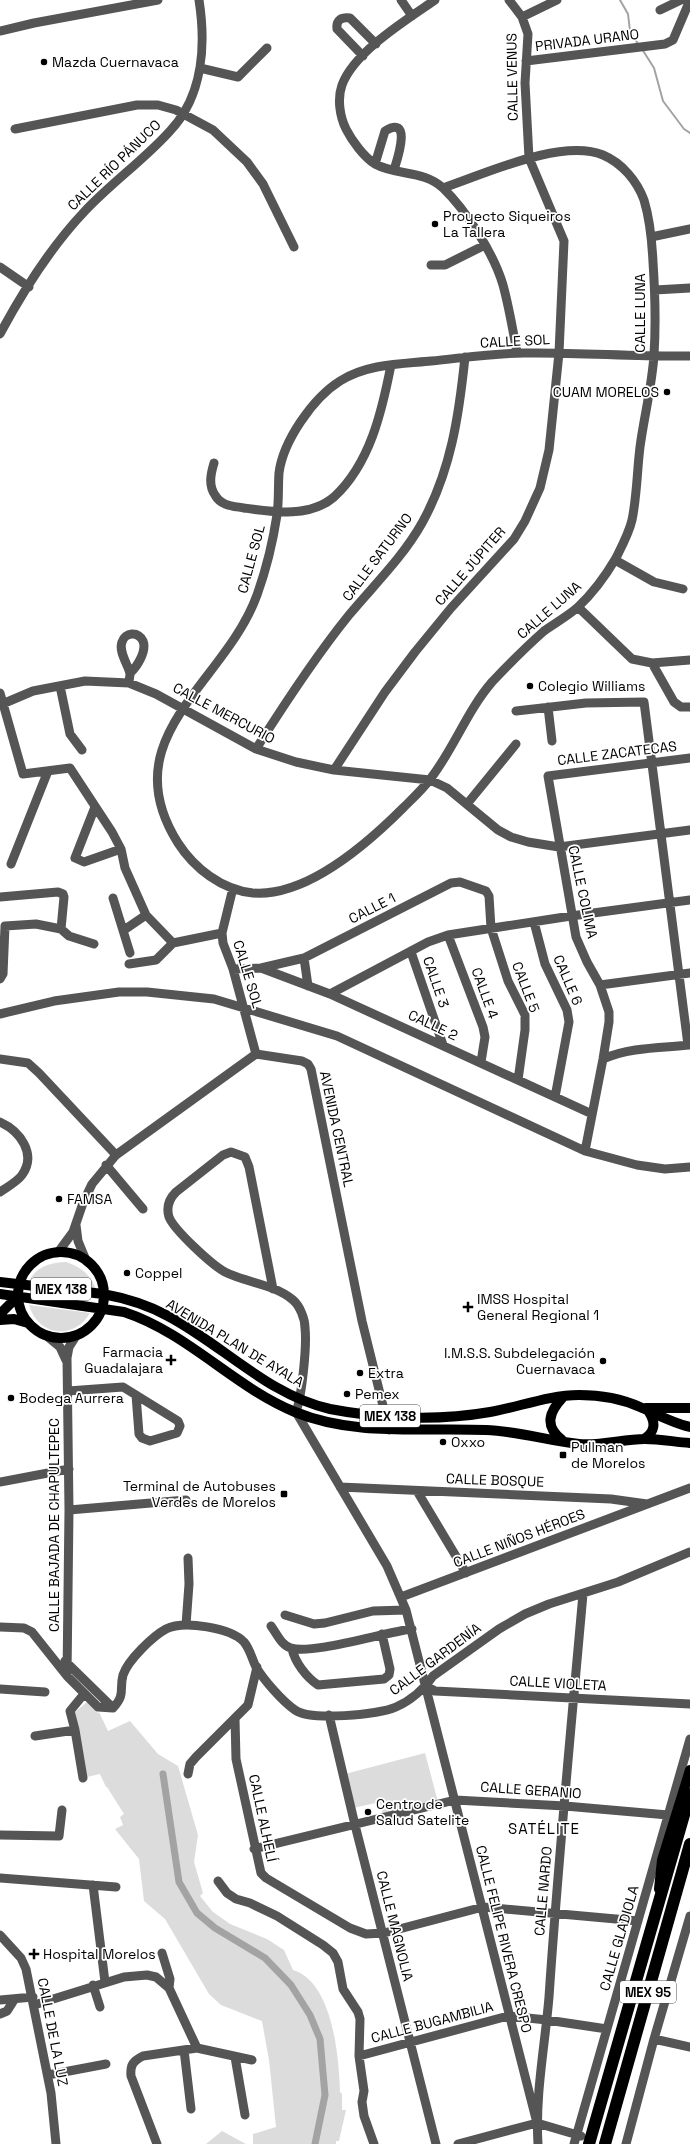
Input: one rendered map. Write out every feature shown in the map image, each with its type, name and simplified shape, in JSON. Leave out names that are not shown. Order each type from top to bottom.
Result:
[{"type":"highway","name":"MEX 95","points":[[584,2137],[657,1905],[690,1794]]},
{"type":"highway","name":"MEX 95","points":[[606,2141],[690,1844]]},
{"type":"main road","points":[[0,1282],[20,1273],[40,1256],[59,1251],[72,1253],[85,1258],[118,1296]]},
{"type":"main road","points":[[32,1263],[24,1272],[20,1283],[18,1296],[21,1310],[28,1323],[37,1332],[48,1337],[67,1339],[76,1336],[106,1317],[124,1312]]},
{"type":"main road","points":[[89,1327],[101,1308],[103,1294],[101,1282],[96,1272]]},
{"type":"main road","name":"AVENIDA PLAN DE AYALA","points":[[0,1282],[20,1283],[118,1296],[168,1316],[274,1386],[300,1399],[329,1408],[386,1416],[455,1417],[489,1412],[562,1397],[598,1396],[628,1402],[690,1427]]},
{"type":"main road","name":"AVENIDA PLAN DE AYALA","points":[[0,1294],[124,1312],[162,1328],[267,1398],[296,1412],[326,1422],[389,1430],[488,1430],[562,1440],[578,1444],[600,1444],[644,1439],[690,1443]]},
{"type":"main road","points":[[0,1294],[5,1301],[1,1315]]},
{"type":"main road","points":[[1,1315],[18,1296]]},
{"type":"main road","points":[[1,1315],[28,1323]]},
{"type":"main road","points":[[562,1397],[551,1412],[550,1422],[552,1430],[562,1440]]},
{"type":"main road","points":[[645,1410],[690,1408]]},
{"type":"main road","points":[[644,1439],[651,1435],[654,1429],[654,1423],[645,1410]]},
{"type":"main road","name":"MEX 95","points":[[657,1905],[662,1860],[690,1770]]},
{"type":"street","points":[[0,31],[34,23],[158,0]]},
{"type":"street","name":"CALLE RÍO PÁNUCO","points":[[0,334],[29,286],[60,242],[83,213],[105,190],[171,131],[184,114],[192,97],[200,68],[203,25],[199,0]]},
{"type":"street","points":[[401,0],[412,16]]},
{"type":"street","points":[[435,0],[376,44],[349,71],[342,86],[340,104],[342,121],[349,135],[375,164],[394,170],[419,174],[435,181],[443,188],[473,223],[485,245],[502,283],[518,353]]},
{"type":"street","name":"CALLE VENUS","points":[[509,0],[522,17],[528,34],[525,104],[529,158],[564,241],[559,353]]},
{"type":"street","points":[[522,17],[557,0]]},
{"type":"street","points":[[660,10],[681,0]]},
{"type":"street","name":"PRIVADA URANO","points":[[526,62],[665,44],[672,40],[690,0]]},
{"type":"street","points":[[363,56],[337,29],[337,24],[340,19],[344,17],[350,18],[376,44]]},
{"type":"street","points":[[200,68],[238,77],[267,48]]},
{"type":"street","points":[[15,129],[137,105],[158,105],[184,114],[213,130],[247,162],[263,184],[294,247]]},
{"type":"street","points":[[375,164],[385,131],[390,128],[396,128],[400,131],[403,137],[394,170]]},
{"type":"street","name":"CALLE LUNA","points":[[233,888],[255,893],[281,890],[310,880],[337,865],[363,846],[430,780],[484,691],[527,646],[578,607],[604,577],[615,560],[631,525],[639,453],[654,357],[655,290],[651,237],[642,193],[621,166],[603,155],[585,151],[568,150],[529,158]]},
{"type":"street","points":[[443,188],[529,158]]},
{"type":"street","points":[[651,237],[690,230]]},
{"type":"street","points":[[431,265],[446,265],[485,245]]},
{"type":"street","points":[[0,267],[29,286]]},
{"type":"street","points":[[655,290],[690,288]]},
{"type":"street","name":"CALLE SOL","points":[[256,1054],[233,969],[223,943],[222,934],[233,888],[209,876],[188,859],[173,834],[164,814],[158,793],[158,771],[160,756],[170,727],[182,708],[222,658],[240,631],[256,598],[277,513],[279,474],[282,455],[301,421],[334,384],[353,373],[391,365],[518,353],[559,353],[654,357],[690,356]]},
{"type":"street","name":"CALLE JÚPITER","points":[[334,770],[385,692],[415,652],[451,608],[514,539],[525,521],[540,488],[548,450],[559,353]]},
{"type":"street","name":"CALLE SATURNO","points":[[256,749],[290,697],[344,622],[380,580],[422,523],[434,498],[453,445],[458,420],[465,357]]},
{"type":"street","points":[[214,463],[211,476],[211,485],[214,494],[225,504],[277,513],[319,507],[334,497],[353,475],[373,434],[385,394],[391,365]]},
{"type":"street","points":[[615,560],[654,582],[683,589]]},
{"type":"street","points":[[578,607],[632,659],[652,663],[690,660]]},
{"type":"street","points":[[652,663],[674,702],[681,707],[690,707]]},
{"type":"street","points":[[129,683],[130,673]]},
{"type":"street","name":"CALLE MERCURIO","points":[[2,704],[33,691],[85,681],[129,683],[156,694],[256,749],[296,762],[334,770],[430,780],[447,788],[498,830],[511,837],[559,847],[690,830]]},
{"type":"street","points":[[60,686],[70,734],[82,750]]},
{"type":"street","points":[[0,693],[2,704],[24,774],[70,768],[121,849],[125,868],[146,915],[173,943]]},
{"type":"street","points":[[516,711],[548,707],[644,702],[689,1045],[633,1050],[616,1053],[603,1060]]},
{"type":"street","points":[[548,707],[552,741]]},
{"type":"street","points":[[467,804],[516,744]]},
{"type":"street","name":"CALLE ZACATECAS","points":[[548,776],[690,758]]},
{"type":"street","points":[[11,864],[48,770]]},
{"type":"street","name":"CALLE COLIMA","points":[[548,776],[571,916],[582,950],[600,985],[609,1012],[609,1022],[603,1060],[585,1151]]},
{"type":"street","points":[[95,807],[75,858],[84,862],[121,849]]},
{"type":"street","name":"CALLE 1","points":[[233,969],[261,968],[304,958],[451,883],[460,882],[486,891],[490,896],[491,928]]},
{"type":"street","points":[[0,897],[58,892],[63,894],[61,929]]},
{"type":"street","points":[[113,898],[130,953]]},
{"type":"street","points":[[330,994],[428,942],[448,935],[690,900]]},
{"type":"street","points":[[124,930],[146,915]]},
{"type":"street","name":"CALLE 6","points":[[534,922],[545,964],[568,1010],[569,1022],[555,1097]]},
{"type":"street","points":[[0,979],[3,974],[2,952],[5,926],[36,924],[61,929],[70,936],[94,944]]},
{"type":"street","name":"CALLE 5","points":[[491,928],[508,981],[524,1015],[525,1030],[518,1080]]},
{"type":"street","points":[[129,964],[156,960],[173,943],[222,934]]},
{"type":"street","name":"CALLE 4","points":[[448,935],[483,1027],[485,1037],[481,1062]]},
{"type":"street","name":"CALLE 3","points":[[411,952],[443,1045]]},
{"type":"street","points":[[304,958],[308,986]]},
{"type":"street","name":"CALLE 2","points":[[261,968],[330,994],[592,1114]]},
{"type":"street","points":[[600,985],[690,973]]},
{"type":"street","points":[[0,1014],[54,1001],[119,992],[179,995],[214,999],[337,1036],[585,1151],[637,1165],[665,1169],[690,1167]]},
{"type":"street","points":[[59,1251],[69,1238],[76,1224],[83,1202],[92,1184],[106,1165],[116,1155],[256,1054]]},
{"type":"street","name":"AVENIDA CENTRAL","points":[[256,1054],[302,1061],[308,1064],[311,1068],[362,1321],[389,1430]]},
{"type":"street","points":[[0,1059],[28,1063],[116,1155]]},
{"type":"street","points":[[0,1122],[9,1126],[19,1134],[25,1145],[27,1165],[22,1176],[0,1192]]},
{"type":"street","points":[[273,1289],[246,1157],[231,1152],[223,1155],[176,1192],[170,1199],[168,1209],[170,1218],[202,1255],[226,1272],[273,1289],[293,1300],[302,1313],[305,1328],[300,1399],[296,1412]]},
{"type":"street","points":[[106,1165],[143,1209]]},
{"type":"street","points":[[76,1224],[78,1241],[85,1258]]},
{"type":"street","name":"CALLE BAJADA DE CHAPULTEPEC","points":[[67,1676],[70,1510],[67,1363],[69,1347],[76,1336]]},
{"type":"street","name":"CALLE BAJADA DE CHAPULTEPEC","points":[[48,1337],[60,1347],[67,1363]]},
{"type":"street","points":[[68,1391],[123,1387],[136,1395],[178,1421],[180,1426],[177,1433],[150,1441],[142,1438],[139,1434],[136,1395]]},
{"type":"street","name":"CALLE FELIPE RIVERA CRESPO","points":[[296,1412],[387,1566],[406,1610],[456,1800],[508,2016],[537,2123]]},
{"type":"street","points":[[0,1482],[69,1469]]},
{"type":"street","name":"CALLE BOSQUE","points":[[340,1488],[611,1499],[648,1504]]},
{"type":"street","name":"CALLE NIÑOS HÉROES","points":[[401,1597],[690,1488]]},
{"type":"street","points":[[417,1491],[466,1573]]},
{"type":"street","points":[[70,1510],[186,1500]]},
{"type":"street","name":"CALLE GARDENÍA","points":[[113,1708],[120,1700],[122,1693],[122,1677],[126,1666],[165,1630],[175,1626],[186,1625],[208,1627],[240,1639],[245,1644],[257,1667],[293,1709],[300,1714],[367,1714],[390,1709],[407,1701],[426,1686],[433,1676],[499,1629],[525,1614],[618,1582],[690,1552]]},
{"type":"street","points":[[186,1625],[189,1584],[188,1558]]},
{"type":"street","name":"CALLE NARDO","points":[[538,2144],[537,2123],[547,2020],[554,1913],[565,1806],[573,1697],[583,1594]]},
{"type":"street","points":[[285,1615],[314,1624],[325,1623],[373,1611],[406,1610]]},
{"type":"street","points":[[271,1626],[284,1645],[292,1649],[327,1646],[412,1629]]},
{"type":"street","points":[[0,1627],[24,1628],[32,1632],[67,1676],[84,1694],[98,1707],[113,1708]]},
{"type":"street","points":[[292,1649],[294,1658],[312,1682],[318,1685],[384,1679],[389,1675],[390,1669],[382,1634]]},
{"type":"street","points":[[50,1655],[67,1662],[113,1708]]},
{"type":"street","points":[[188,1774],[190,1764],[196,1757],[248,1705],[257,1667]]},
{"type":"street","name":"CALLE VIOLETA","points":[[426,1686],[435,1690],[690,1704]]},
{"type":"street","points":[[0,1688],[45,1692]]},
{"type":"street","points":[[83,1778],[75,1730],[70,1711],[84,1694]]},
{"type":"street","name":"CALLE MAGNOLIA","points":[[329,1715],[354,1825],[384,1933],[409,2043],[436,2144]]},
{"type":"street","name":"CALLE ALHELÍ","points":[[235,1719],[236,1759],[254,1849],[261,1873],[266,1878],[350,1928],[366,1934],[384,1933]]},
{"type":"street","points":[[35,1736],[75,1730]]},
{"type":"street","name":"CALLE GLADIOLA","points":[[574,2144],[584,2137],[607,2029],[690,1739]]},
{"type":"street","name":"CALLE GERANIO","points":[[254,1849],[456,1800],[565,1806],[668,1815]]},
{"type":"street","points":[[0,1835],[59,1836],[62,1810]]},
{"type":"street","points":[[0,1878],[116,1887]]},
{"type":"street","points":[[218,1881],[227,1893],[236,1899],[250,1903],[277,1916],[333,1953],[338,1962],[343,1989],[358,2012],[360,2019],[359,2056],[364,2092],[362,2102],[364,2116],[374,2144]]},
{"type":"street","points":[[93,1885],[105,1982]]},
{"type":"street","points":[[384,1933],[483,1908],[638,1921]]},
{"type":"street","points":[[626,2144],[654,2039],[688,1933],[690,1916]]},
{"type":"street","name":"CALLE DE LA LUZ","points":[[0,1934],[21,1958],[26,1969],[34,2001],[48,2075],[56,2144]]},
{"type":"street","points":[[162,1953],[170,1979],[169,1988]]},
{"type":"street","points":[[0,2000],[34,2001],[124,1977],[147,1975],[156,1977],[169,1988],[197,2048]]},
{"type":"street","points":[[93,1986],[100,2007]]},
{"type":"street","points":[[0,2014],[7,2011],[14,2000]]},
{"type":"street","name":"CALLE BUGAMBILIA","points":[[359,2056],[508,2016],[607,2029]]},
{"type":"street","points":[[654,2039],[690,2047]]},
{"type":"street","points":[[157,2144],[131,2076],[130,2067],[135,2060],[143,2056],[197,2048],[252,2060]]},
{"type":"street","points":[[184,2050],[191,2109]]},
{"type":"street","points":[[235,2057],[245,2115]]},
{"type":"street","points":[[48,2075],[106,2064]]},
{"type":"street","points":[[458,2144],[537,2123],[584,2137]]},
{"type":"shaded area","points":[[66,1262],[76,1266],[88,1275],[96,1289],[29,1281],[36,1272],[44,1266]]},
{"type":"shaded area","points":[[29,1305],[90,1313],[83,1322],[75,1328],[66,1331],[57,1331],[48,1329],[40,1323]]},
{"type":"shaded area","points":[[88,1701],[98,1713],[99,1712],[108,1731],[130,1721],[158,1754],[178,1766],[198,1835],[194,1862],[203,1893],[200,1896],[213,1912],[230,1924],[267,1939],[284,1950],[293,1970],[306,1977],[317,1989],[325,2005],[331,2023],[338,2060],[340,2092],[342,2094],[342,2110],[346,2110],[339,2141],[336,2141],[336,2144],[253,2144],[253,2134],[276,2127],[269,2060],[262,2021],[221,2005],[209,1994],[165,1919],[144,1901],[139,1859],[115,1829],[123,1825],[120,1817],[124,1814],[106,1787],[100,1774],[87,1777],[73,1714]]},
{"type":"shaded area","points":[[425,1753],[438,1802],[383,1816],[380,1802],[353,1808],[345,1774]]},
{"type":"shaded area","points":[[222,2131],[246,2144],[206,2144]]},
{"type":"waterway","points":[[620,0],[628,14],[630,31],[638,44]]},
{"type":"waterway","points":[[642,49],[654,68],[663,101],[684,129],[690,133]]},
{"type":"waterway","points":[[163,1774],[179,1882],[197,1913],[215,1928],[265,1958],[291,1985],[310,2015],[320,2039],[325,2095],[315,2144]]},
{"type":"place","name":"Mazda Cuernavaca","points":[[44,62]]},
{"type":"place","name":"Proyecto Siqueiros La Tallera","points":[[435,224]]},
{"type":"place","name":"CUAM MORELOS","points":[[667,392]]},
{"type":"place","name":"Colegio Williams","points":[[530,686]]},
{"type":"place","name":"FAMSA","points":[[59,1199]]},
{"type":"place","name":"Coppel","points":[[127,1273]]},
{"type":"place","name":"IMSS Hospital General Regional 1","points":[[468,1307]]},
{"type":"place","name":"Farmacia Guadalajara","points":[[171,1360]]},
{"type":"place","name":"I.M.S.S. Subdelegación Cuernavaca","points":[[603,1361]]},
{"type":"place","name":"Extra","points":[[360,1373]]},
{"type":"place","name":"Pemex","points":[[347,1394]]},
{"type":"place","name":"Bodega Aurrera","points":[[11,1398]]},
{"type":"place","name":"Oxxo","points":[[443,1442]]},
{"type":"place","name":"Pullman de Morelos","points":[[563,1455]]},
{"type":"place","name":"Terminal de Autobuses Verdes de Morelos","points":[[284,1494]]},
{"type":"place","name":"Centro de Salud Satelite","points":[[368,1812]]},
{"type":"place","name":"Hospital Morelos","points":[[34,1954]]},
{"type":"district","name":"SATÉLITE","points":[[544,1829]]}]
